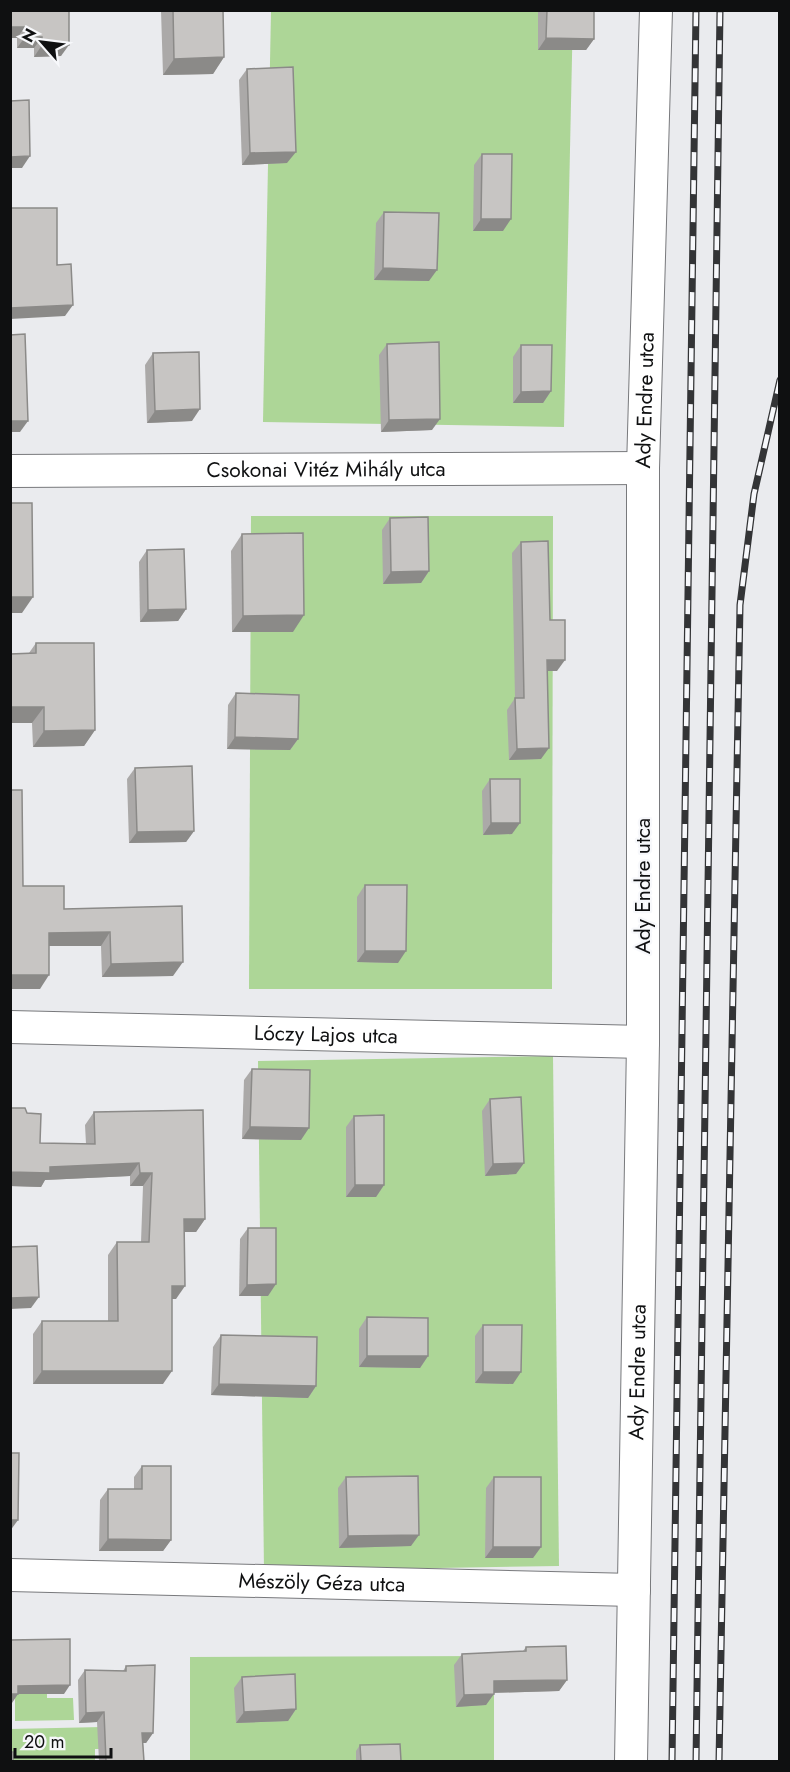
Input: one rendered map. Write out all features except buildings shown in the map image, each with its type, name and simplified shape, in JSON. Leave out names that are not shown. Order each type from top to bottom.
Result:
[{"type":"street","name":"Ady Endre utca","points":[[631,1761],[643,1042],[643,468],[657,10]]},
{"type":"street","name":"Csokonai Vitéz Mihály utca","points":[[10,471],[643,468]]},
{"type":"street","name":"Lóczy Lajos utca","points":[[10,1027],[643,1042]]},
{"type":"street","name":"Mészöly Géza utca","points":[[10,1575],[634,1590]]},
{"type":"green space","points":[[271,11],[573,11],[564,427],[263,422]]},
{"type":"green space","points":[[251,516],[553,516],[552,989],[249,989]]},
{"type":"green space","points":[[553,1056],[559,1566],[264,1571],[258,1061]]},
{"type":"green space","points":[[494,1656],[494,1761],[190,1761],[190,1657]]},
{"type":"green space","points":[[15,1683],[47,1683],[47,1698],[73,1698],[74,1720],[15,1721]]},
{"type":"green space","points":[[102,1727],[102,1749],[95,1749],[95,1761],[11,1761],[10,1729]]},
{"type":"railway","points":[[672,1762],[696,10]]},
{"type":"railway","points":[[696,1762],[720,10]]},
{"type":"railway","points":[[719,1762],[740,605],[754,494],[780,380]]}]
